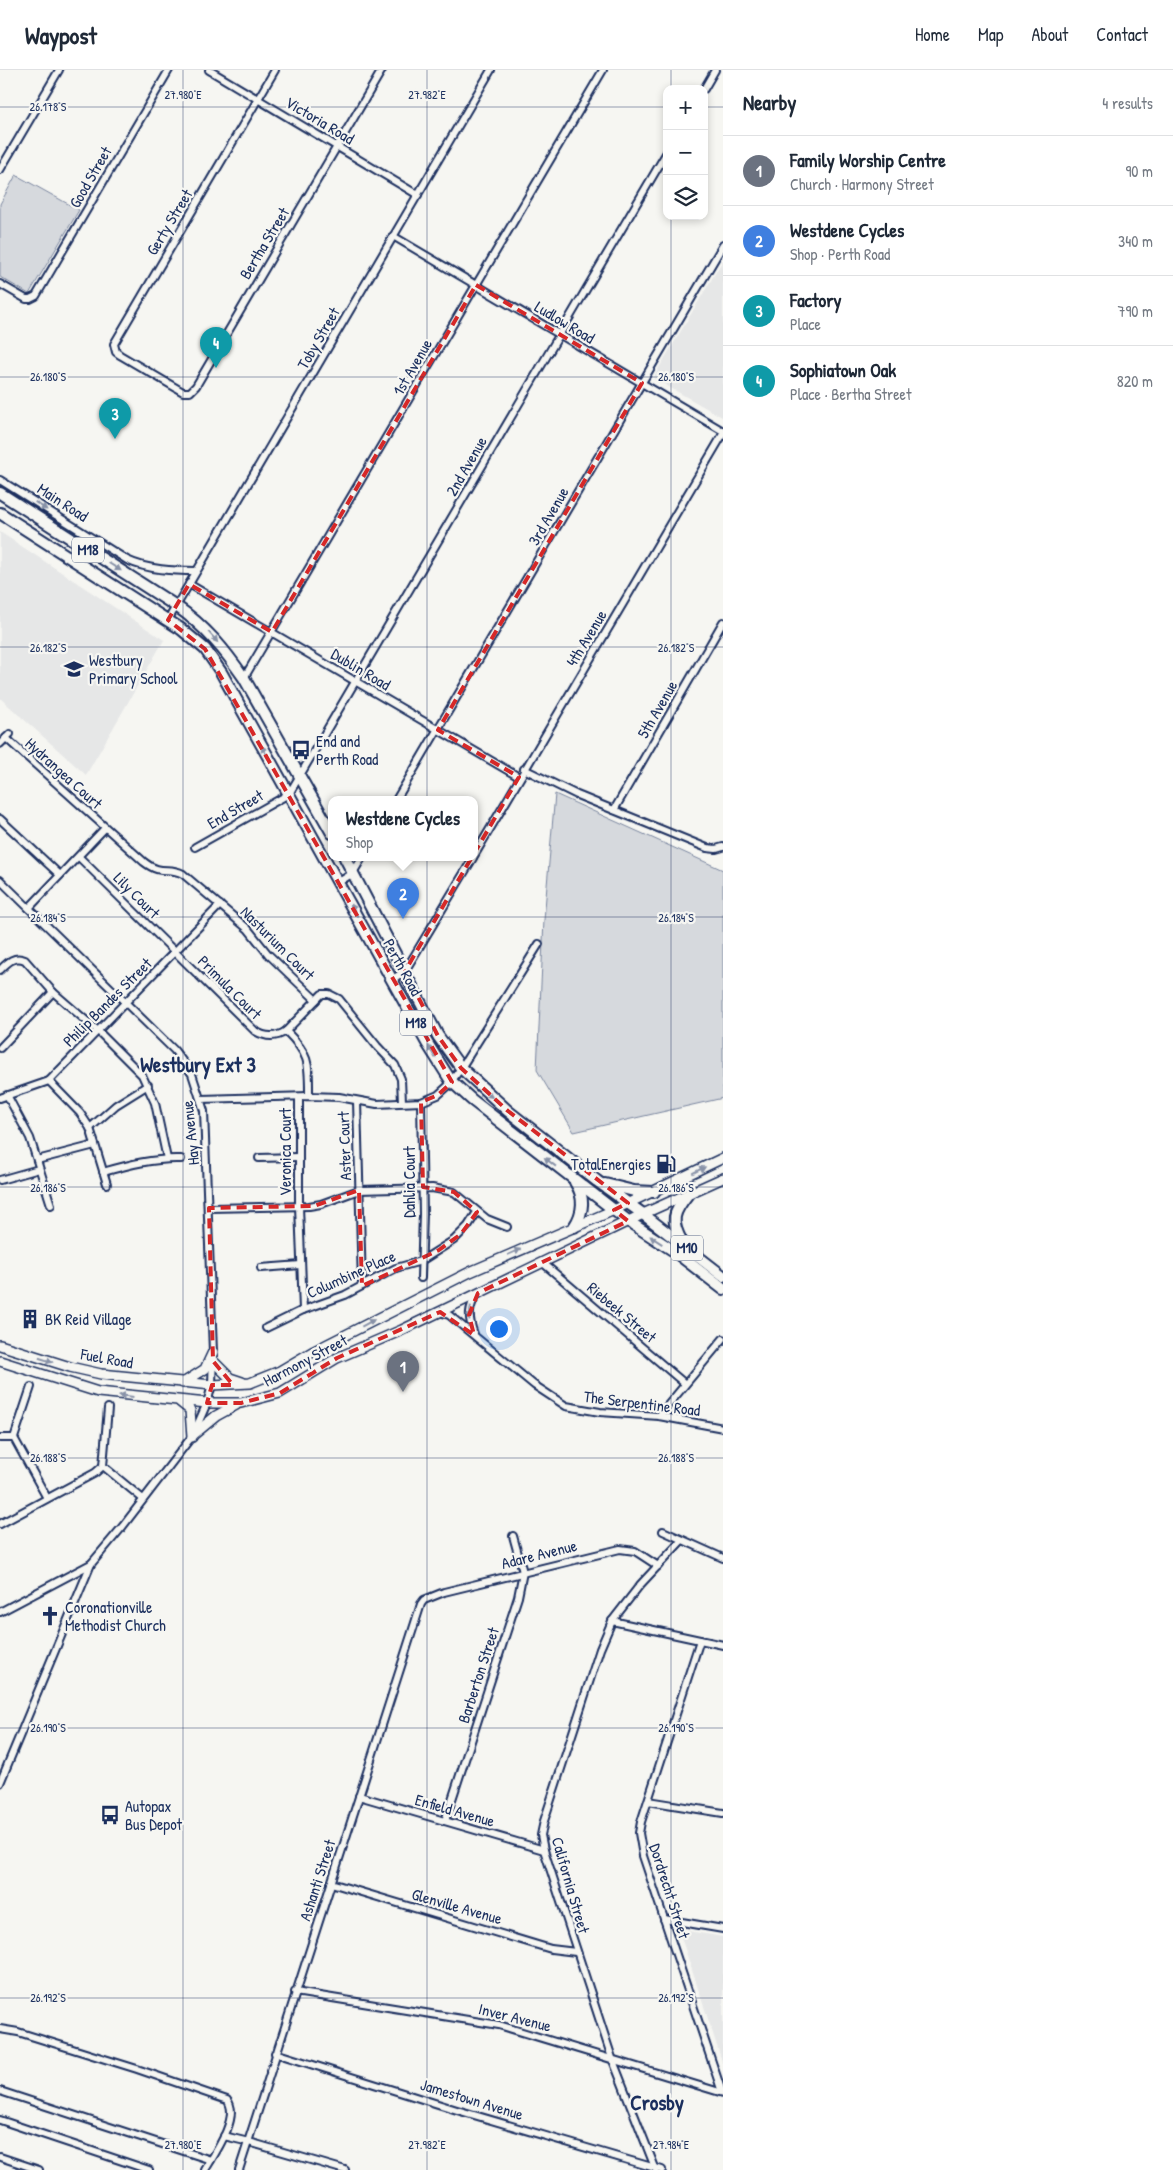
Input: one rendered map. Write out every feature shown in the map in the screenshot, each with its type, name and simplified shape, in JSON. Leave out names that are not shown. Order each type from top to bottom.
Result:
[{"type":"main road","name":"Main Road","points":[[0,493],[176,606]]},
{"type":"main road","name":"M18","points":[[0,513],[168,620]]},
{"type":"main road","name":"M18","points":[[176,606],[193,617],[214,637],[244,678],[328,827]]},
{"type":"main road","name":"Perth Road","points":[[168,620],[191,635],[212,658],[427,1042],[452,1081],[491,1116],[628,1221]]},
{"type":"main road","name":"Perth Road","points":[[347,861],[438,1036],[461,1068],[508,1111],[597,1181],[643,1214]]},
{"type":"main road","points":[[614,1210],[723,1158]]},
{"type":"main road","points":[[643,1214],[723,1178]]},
{"type":"main road","points":[[573,1179],[579,1188],[582,1201],[580,1216],[574,1227]]},
{"type":"main road","points":[[597,1181],[634,1191],[654,1192]]},
{"type":"main road","points":[[684,1246],[676,1229],[674,1218],[678,1206],[688,1194]]},
{"type":"main road","name":"Harmony Street","points":[[212,1385],[250,1383],[280,1371],[314,1351],[470,1272],[614,1210]]},
{"type":"main road","name":"Harmony Street","points":[[207,1403],[241,1403],[280,1393],[337,1358],[440,1312],[643,1214]]},
{"type":"main road","name":"M10","points":[[643,1214],[723,1276]]},
{"type":"main road","name":"M10","points":[[628,1221],[674,1251],[723,1289]]},
{"type":"main road","name":"Fuel Road","points":[[0,1345],[70,1367],[101,1374],[183,1384],[212,1385]]},
{"type":"main road","points":[[183,1384],[205,1369],[213,1356],[230,1378],[250,1383]]},
{"type":"main road","name":"Fuel Road","points":[[0,1361],[98,1392],[207,1403]]},
{"type":"main road","points":[[174,1400],[184,1404],[190,1410],[192,1436]]},
{"type":"main road","points":[[192,1436],[216,1416],[241,1403]]},
{"type":"street","points":[[0,170],[59,70]]},
{"type":"street","name":"Good Street","points":[[0,284],[22,297],[33,298],[169,70]]},
{"type":"street","name":"Victoria Road","points":[[209,70],[418,194]]},
{"type":"street","name":"Gerty Street","points":[[152,375],[116,352],[114,344],[275,70]]},
{"type":"street","name":"Bertha Street","points":[[152,375],[183,392],[193,390],[382,70]]},
{"type":"street","name":"Toby Street","points":[[168,620],[491,70]]},
{"type":"street","name":"1st Avenue","points":[[244,678],[603,70]]},
{"type":"street","points":[[706,85],[715,70]]},
{"type":"street","name":"2nd Avenue","points":[[289,794],[663,159]]},
{"type":"street","name":"Ludlow Road","points":[[393,236],[723,432]]},
{"type":"street","name":"3rd Avenue","points":[[398,796],[723,245]]},
{"type":"street","name":"4th Avenue","points":[[478,850],[723,432]]},
{"type":"street","name":"Main Road","points":[[0,480],[127,560],[145,566],[196,572]]},
{"type":"street","name":"Dublin Road","points":[[189,584],[519,777]]},
{"type":"street","name":"5th Avenue","points":[[614,810],[723,622]]},
{"type":"street","name":"Hydrangea Court","points":[[0,744],[8,736],[105,828],[150,866],[159,871],[176,871],[183,874],[220,905]]},
{"type":"street","points":[[524,770],[566,790],[712,849],[723,847]]},
{"type":"street","name":"End Street","points":[[196,847],[289,794]]},
{"type":"street","points":[[0,819],[60,875]]},
{"type":"street","points":[[29,908],[105,828]]},
{"type":"street","name":"Lily Court","points":[[79,857],[176,952]]},
{"type":"street","points":[[339,882],[353,872],[360,861]]},
{"type":"street","name":"4th Avenue","points":[[393,979],[405,971],[472,861]]},
{"type":"street","name":"Hay Avenue","points":[[0,880],[182,1060],[192,1074],[202,1099],[206,1124],[213,1356],[212,1385],[207,1403]]},
{"type":"street","name":"Philip Bandes Street","points":[[3,1097],[48,1081],[220,905]]},
{"type":"street","name":"Nasturium Court","points":[[220,905],[248,929],[268,954],[316,1000]]},
{"type":"street","points":[[202,1099],[309,1096],[339,1097],[377,1104],[421,1102],[438,1095],[452,1081],[461,1068],[539,944]]},
{"type":"street","name":"Primula Court","points":[[176,952],[255,1031],[275,1036],[286,1032]]},
{"type":"street","points":[[0,969],[13,959],[21,958],[33,968],[52,992],[98,1031],[142,1075],[148,1085],[158,1113],[167,1159]]},
{"type":"street","points":[[0,1048],[52,992]]},
{"type":"street","points":[[309,1096],[306,1056],[300,1046],[286,1032],[325,993],[338,999],[376,1046],[395,1065],[401,1079],[402,1102]]},
{"type":"street","points":[[48,1081],[80,1113],[90,1128],[107,1184]]},
{"type":"street","points":[[90,1128],[116,1105],[148,1085]]},
{"type":"street","points":[[3,1097],[26,1128],[51,1205]]},
{"type":"street","name":"Veronica Court","points":[[299,1097],[300,1265],[303,1310]]},
{"type":"street","name":"Aster Court","points":[[357,1101],[362,1286]]},
{"type":"street","name":"Dahlia Court","points":[[421,1102],[423,1187],[421,1261]]},
{"type":"street","points":[[37,1160],[95,1145]]},
{"type":"street","points":[[259,1158],[298,1157]]},
{"type":"street","points":[[103,1172],[167,1159],[181,1159]]},
{"type":"street","points":[[0,1180],[39,1169]]},
{"type":"street","points":[[209,1208],[321,1204],[359,1190],[423,1187],[454,1192],[492,1222],[507,1227]]},
{"type":"street","name":"Columbine Place","points":[[266,1328],[303,1310],[337,1298],[396,1268],[421,1261],[454,1240],[468,1226],[477,1212]]},
{"type":"street","name":"Columbine Place","points":[[421,1261],[421,1278]]},
{"type":"street","name":"Riebeek Street","points":[[542,1263],[684,1383]]},
{"type":"street","points":[[261,1268],[300,1265]]},
{"type":"street","points":[[474,1335],[469,1315],[472,1302],[478,1293]]},
{"type":"street","name":"The Serpentine Road","points":[[440,1312],[449,1315],[534,1385],[561,1404],[574,1409],[659,1416],[723,1428]]},
{"type":"street","points":[[659,1416],[684,1383],[723,1339]]},
{"type":"street","points":[[31,1387],[14,1438],[47,1498]]},
{"type":"street","points":[[0,1783],[91,1564],[192,1436],[207,1403]]},
{"type":"street","points":[[0,1524],[95,1473],[103,1466],[108,1408]]},
{"type":"street","points":[[0,1438],[14,1438]]},
{"type":"street","points":[[103,1466],[143,1500]]},
{"type":"street","points":[[663,1532],[723,1558]]},
{"type":"street","name":"Barberton Street","points":[[445,1821],[518,1597],[523,1572],[513,1536]]},
{"type":"street","name":"California Street","points":[[658,2169],[612,2058],[576,1952],[541,1835],[600,1649],[612,1621],[640,1585],[682,1540]]},
{"type":"street","name":"Adare Avenue","points":[[424,1600],[444,1592],[620,1549],[635,1551],[658,1566]]},
{"type":"street","points":[[0,1612],[91,1564]]},
{"type":"street","name":"Ashanti Street","points":[[239,2170],[275,2053],[360,1796],[410,1633],[418,1609],[424,1600]]},
{"type":"street","points":[[612,1621],[723,1645]]},
{"type":"street","name":"Dordrecht Street","points":[[700,1640],[639,1833],[640,1844],[722,2093]]},
{"type":"street","name":"Enfield Avenue","points":[[360,1796],[544,1850]]},
{"type":"street","points":[[648,1801],[723,1814]]},
{"type":"street","name":"Glenville Avenue","points":[[331,1883],[551,1948],[576,1952]]},
{"type":"street","points":[[664,1919],[723,1929]]},
{"type":"street","name":"Inver Avenue","points":[[295,1992],[498,2025],[612,2058],[722,2093]]},
{"type":"street","points":[[0,2029],[18,2032],[220,2096],[231,2105],[232,2113],[224,2136],[205,2170]]},
{"type":"street","name":"Jamestown Avenue","points":[[275,2053],[457,2110],[658,2169]]},
{"type":"street","points":[[0,2091],[211,2160]]},
{"type":"street","points":[[0,2120],[149,2170]]},
{"type":"street","points":[[224,2136],[345,2170]]},
{"type":"street","points":[[0,2157],[39,2170]]},
{"type":"highlighted area","points":[[476,285],[642,383],[438,730],[519,777],[405,971],[438,1036],[461,1068],[508,1111],[628,1203],[614,1210],[628,1221],[478,1293],[469,1315],[474,1335],[440,1312],[337,1358],[280,1393],[241,1403],[207,1403],[212,1385],[233,1385],[213,1361],[209,1208],[314,1206],[359,1190],[362,1286],[439,1250],[461,1234],[477,1212],[454,1192],[423,1187],[421,1102],[438,1095],[452,1082],[205,649],[168,620],[189,584],[272,632]]},
{"type":"shaded area","points":[[16,175],[79,210],[29,294],[0,277],[0,204]]},
{"type":"shaded area","points":[[723,260],[723,416],[722,417],[653,378]]},
{"type":"shaded area","name":"Westbury Primary School","points":[[0,532],[164,640],[86,775],[0,698]]},
{"type":"shaded area","points":[[555,794],[723,870],[723,1098],[574,1132],[537,1070],[544,920]]},
{"type":"shaded area","points":[[688,1931],[723,1937],[723,2064],[681,1937]]},
{"type":"place","name":"Sophiatown Oak","points":[[216,368]]},
{"type":"place","name":"Factory","points":[[115,439]]},
{"type":"place","name":"Westbury Primary School","points":[[74,669]]},
{"type":"place","name":"End and Perth Road","points":[[301,750]]},
{"type":"place","name":"Westdene Cycles","points":[[403,919]]},
{"type":"place","name":"TotalEnergies","points":[[666,1164]]},
{"type":"place","name":"BK Reid Village","points":[[30,1319]]},
{"type":"place","name":"Family Worship Centre","points":[[403,1392]]},
{"type":"place","name":"Coronationville Methodist Church","points":[[50,1616]]},
{"type":"place","name":"Autopax Bus Depot","points":[[110,1815]]},
{"type":"district","name":"Westbury Ext 3","points":[[198,1065]]},
{"type":"district","name":"Crosby","points":[[657,2103]]}]
